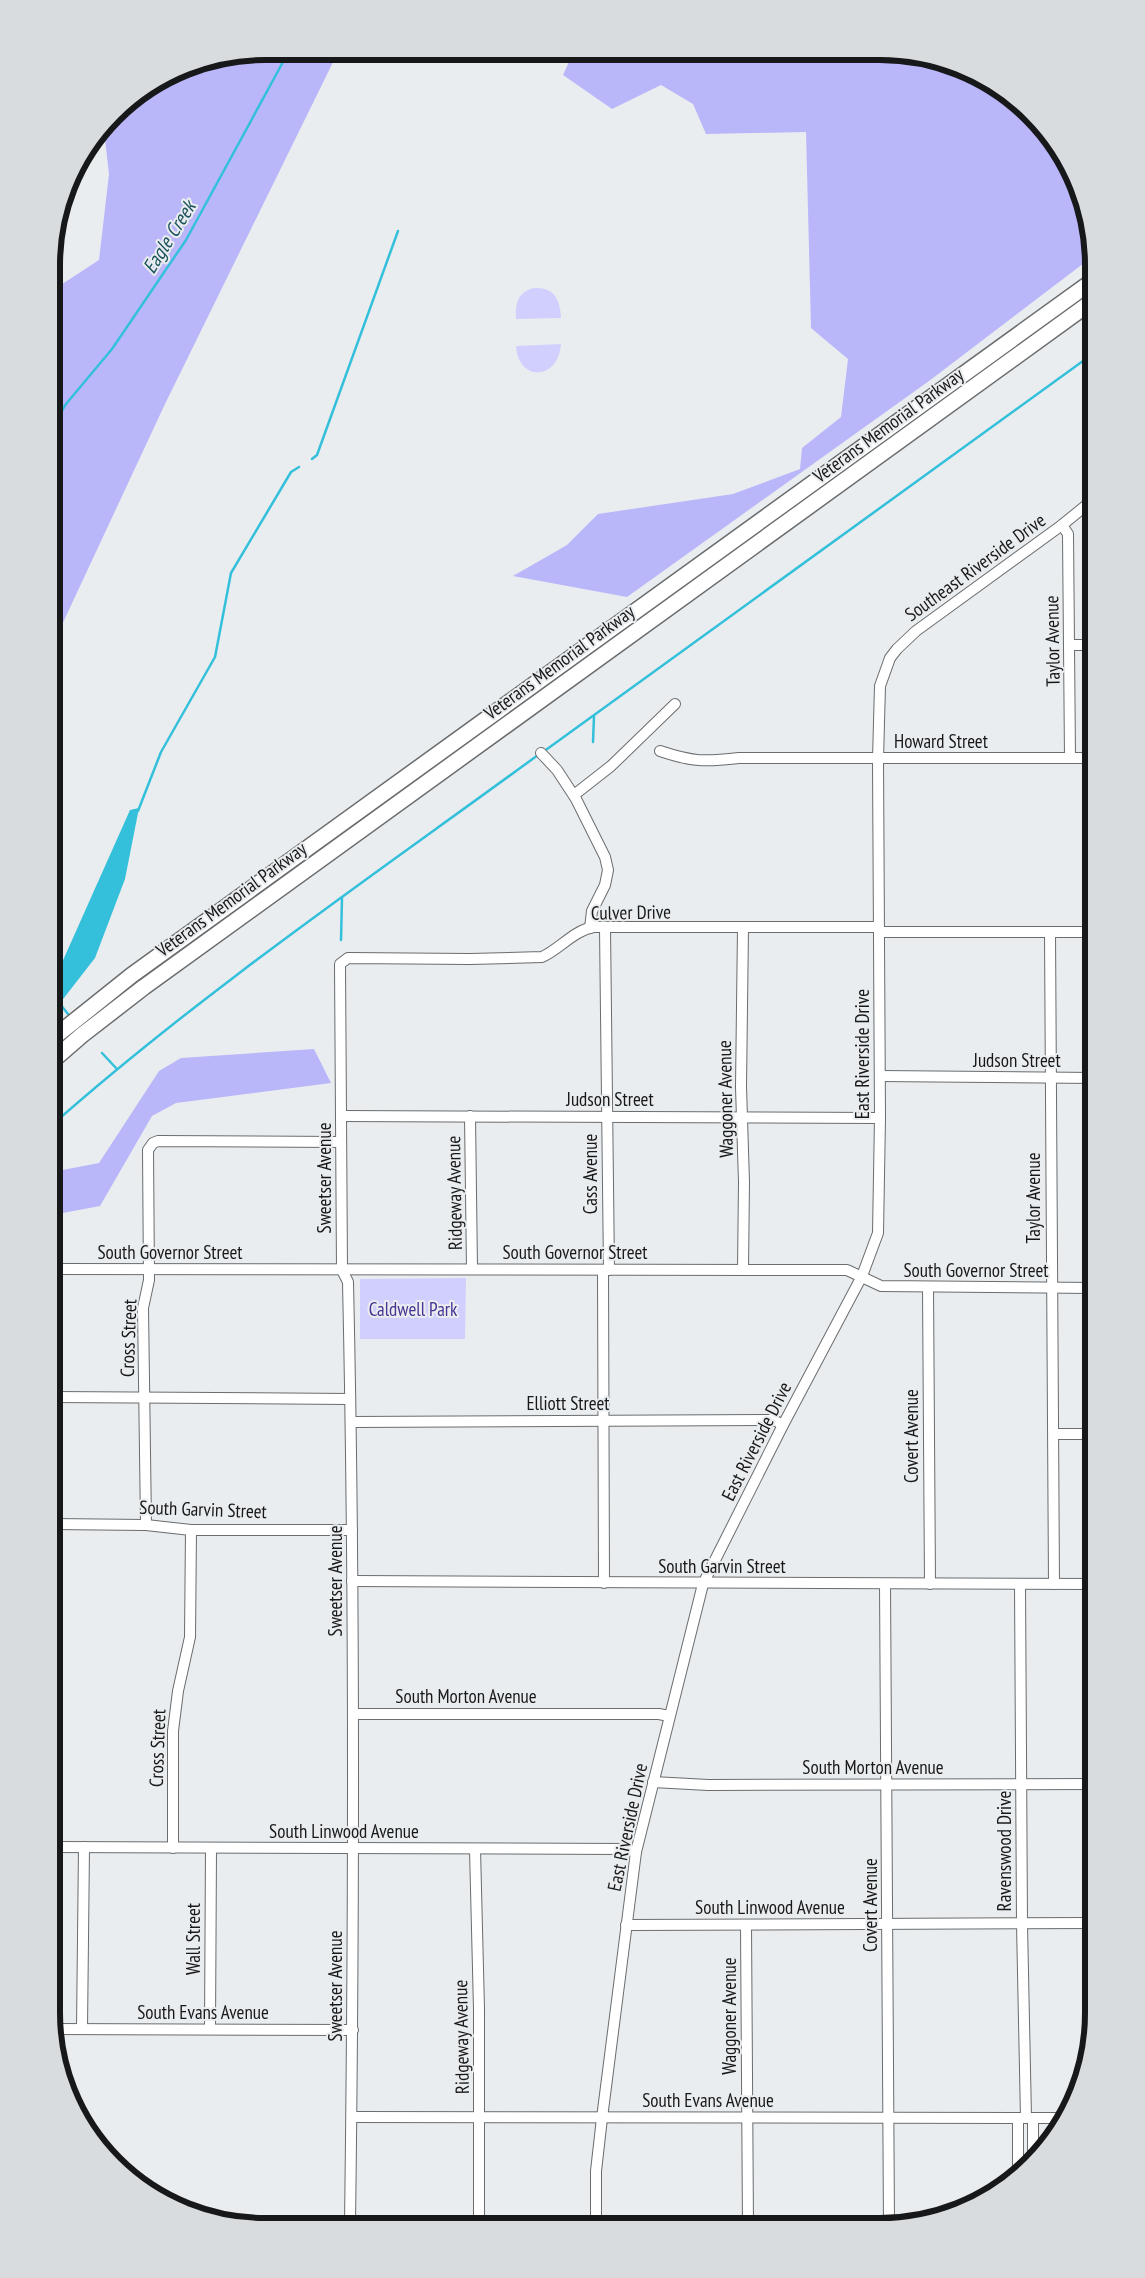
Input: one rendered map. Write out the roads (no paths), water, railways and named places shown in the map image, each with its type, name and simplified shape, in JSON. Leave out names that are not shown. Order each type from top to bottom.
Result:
[{"type":"highway","name":"Veterans Memorial Parkway","points":[[60,1033],[132,975],[1085,287]]},
{"type":"highway","name":"Veterans Memorial Parkway","points":[[60,1054],[144,987],[1085,307]]},
{"type":"street","name":"Southeast Riverside Drive","points":[[885,670],[897,649],[910,636],[1085,508]]},
{"type":"street","name":"Taylor Avenue","points":[[1062,525],[1068,534],[1070,758]]},
{"type":"street","points":[[1070,646],[1085,645]]},
{"type":"street","name":"East Riverside Drive","points":[[596,2218],[596,2171],[636,1852],[703,1584],[783,1425],[862,1276],[878,1233],[880,1076],[878,759],[880,686],[885,670]]},
{"type":"street","points":[[574,795],[610,766],[675,704]]},
{"type":"street","name":"Howard Street","points":[[660,751],[690,760],[707,762],[739,758],[1085,758]]},
{"type":"street","points":[[541,753],[557,770],[574,795],[605,857],[608,870],[605,885],[592,911],[590,928]]},
{"type":"street","name":"Culver Drive","points":[[362,958],[470,959],[542,957],[550,954],[580,931],[590,928],[1085,932]]},
{"type":"street","name":"Cass Avenue","points":[[604,1583],[603,1420],[608,1116],[605,928]]},
{"type":"street","name":"Waggoner Avenue","points":[[743,928],[741,1087],[743,1117],[743,1270]]},
{"type":"street","name":"Taylor Avenue","points":[[1050,932],[1049,1078],[1054,1584]]},
{"type":"street","name":"Sweetser Avenue","points":[[350,2218],[353,2030],[352,1530],[348,1282],[342,1270],[339,970],[343,960],[362,958]]},
{"type":"street","name":"Judson Street","points":[[880,1076],[1085,1078]]},
{"type":"street","name":"Judson Street","points":[[341,1116],[880,1118]]},
{"type":"street","name":"Ridgeway Avenue","points":[[470,1116],[472,1269]]},
{"type":"street","name":"Cross Street","points":[[146,1525],[143,1308],[149,1280],[148,1152],[153,1143],[158,1141],[341,1142]]},
{"type":"street","name":"South Governor Street","points":[[60,1269],[847,1270],[881,1286],[1085,1288]]},
{"type":"street","name":"Covert Avenue","points":[[928,1287],[930,1584]]},
{"type":"street","points":[[60,1397],[350,1399]]},
{"type":"street","name":"Elliott Street","points":[[351,1422],[774,1420],[783,1425]]},
{"type":"street","points":[[1054,1434],[1085,1434]]},
{"type":"street","name":"South Garvin Street","points":[[60,1524],[146,1525],[191,1530],[352,1530]]},
{"type":"street","name":"Cross Street","points":[[173,1848],[173,1731],[178,1690],[190,1637],[191,1530]]},
{"type":"street","name":"South Garvin Street","points":[[352,1581],[703,1584],[1085,1584]]},
{"type":"street","name":"Covert Avenue","points":[[885,1584],[889,2218]]},
{"type":"street","name":"Ravenswood Drive","points":[[1020,1584],[1022,1924],[1026,2118],[1032,2151]]},
{"type":"street","name":"South Morton Avenue","points":[[352,1714],[659,1714],[669,1716]]},
{"type":"street","name":"South Morton Avenue","points":[[653,1782],[708,1784],[1085,1784]]},
{"type":"street","name":"South Linwood Avenue","points":[[60,1847],[625,1849],[636,1852]]},
{"type":"street","points":[[82,2029],[84,1847]]},
{"type":"street","name":"Wall Street","points":[[210,2029],[211,1848]]},
{"type":"street","name":"Ridgeway Avenue","points":[[475,1849],[479,2218]]},
{"type":"street","name":"South Linwood Avenue","points":[[626,1925],[1085,1923]]},
{"type":"street","name":"Waggoner Avenue","points":[[746,1925],[748,2218]]},
{"type":"street","name":"South Evans Avenue","points":[[60,2029],[353,2030]]},
{"type":"street","name":"South Evans Avenue","points":[[352,2117],[1057,2118]]},
{"type":"street","name":"Ravenswood Drive","points":[[1019,2163],[1026,2118]]},
{"type":"waterway","name":"Eagle Creek","points":[[60,414],[112,349],[186,240],[284,60]]},
{"type":"waterway","points":[[312,459],[317,455],[398,231]]},
{"type":"waterway","points":[[543,752],[1085,360]]},
{"type":"waterway","points":[[138,811],[161,752],[215,657],[231,573],[291,472],[299,467]]},
{"type":"waterway","points":[[593,742],[594,716]]},
{"type":"waterway","points":[[60,1118],[169,1027],[230,980],[352,889],[538,755]]},
{"type":"waterway","points":[[341,940],[342,898]]},
{"type":"waterway","points":[[60,1004],[68,1014]]},
{"type":"waterway","points":[[102,1053],[116,1068]]},
{"type":"park label","name":"Caldwell Park","points":[[413,1309]]}]
